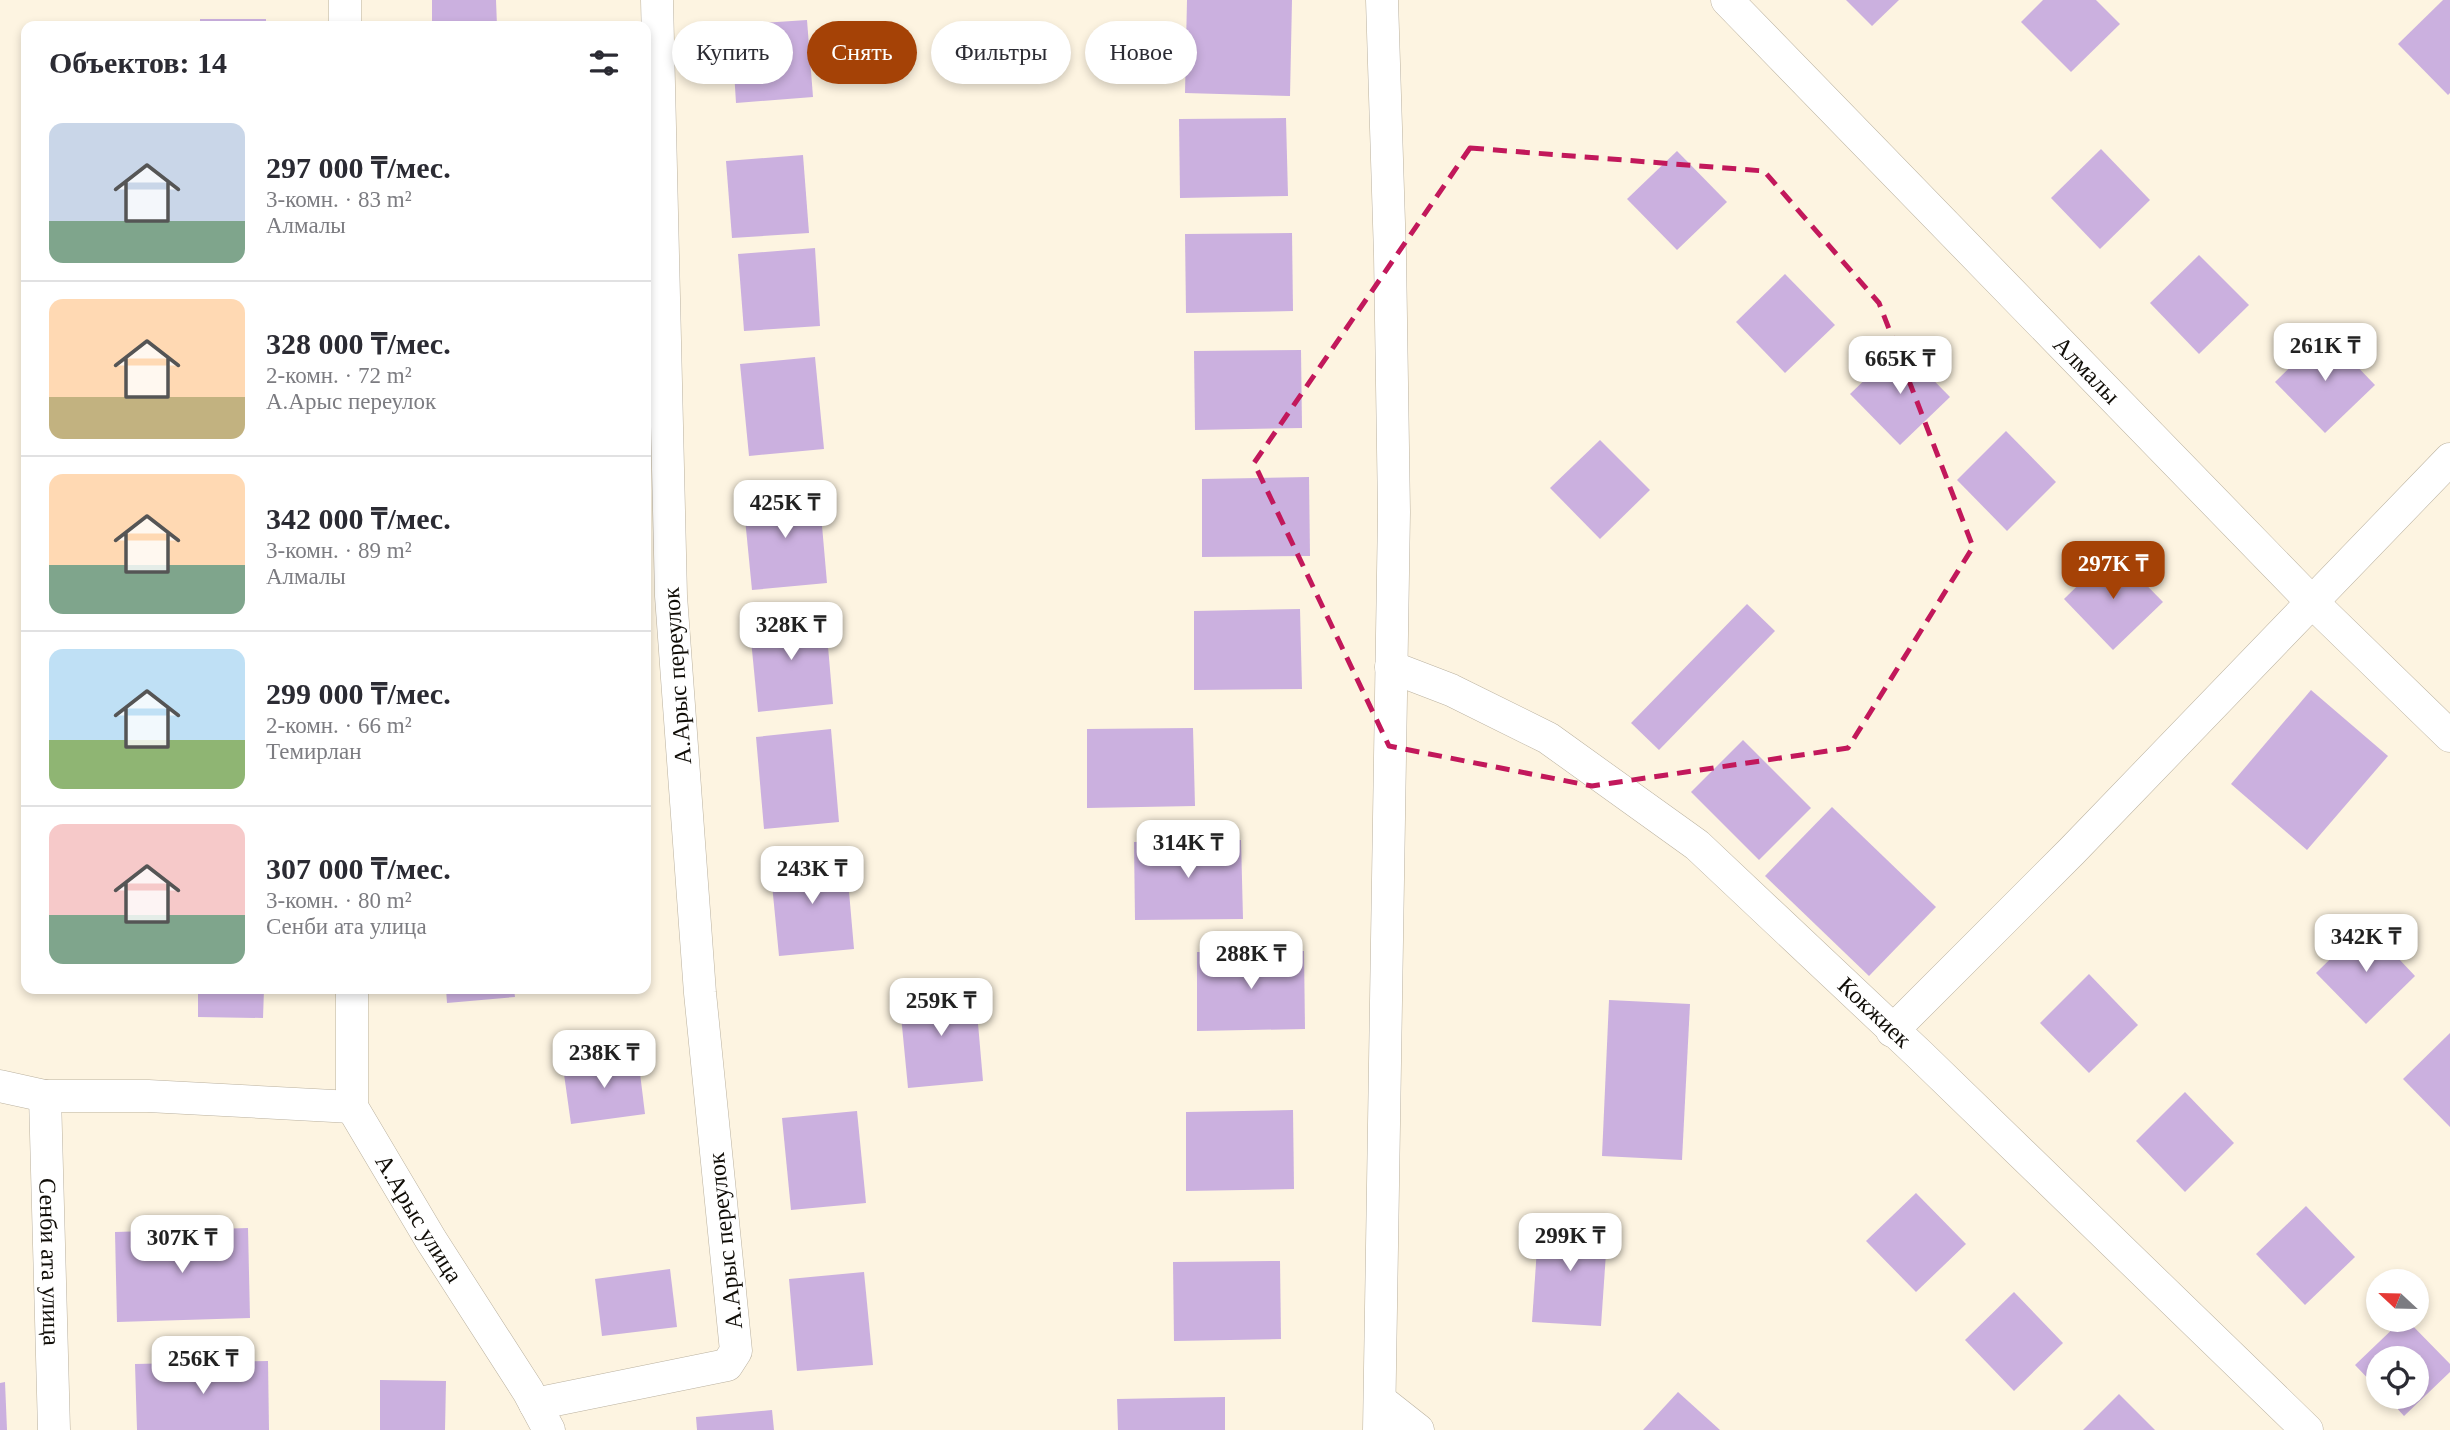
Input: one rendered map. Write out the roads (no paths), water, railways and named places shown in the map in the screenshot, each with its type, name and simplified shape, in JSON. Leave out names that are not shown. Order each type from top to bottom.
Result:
[{"type":"street","points":[[345,0],[345,21]]},
{"type":"street","name":"А.Арыс переулок","points":[[542,1417],[727,1365],[736,1350],[700,993],[671,596],[657,0]]},
{"type":"street","points":[[1382,0],[1393,458],[1380,1415],[1418,1430]]},
{"type":"street","name":"Алмалы","points":[[1727,0],[2311,601],[2450,736]]},
{"type":"street","points":[[1892,1031],[2072,851],[2450,459]]},
{"type":"street","name":"Кокжиек","points":[[1391,667],[1451,690],[1548,738],[1697,845],[2307,1430]]},
{"type":"street","points":[[0,1086],[46,1096],[148,1096],[352,1107],[352,994]]},
{"type":"street","name":"Сенби ата улица","points":[[46,1096],[54,1430]]},
{"type":"street","name":"А.Арыс улица","points":[[352,1107],[431,1240],[542,1417]]}]
